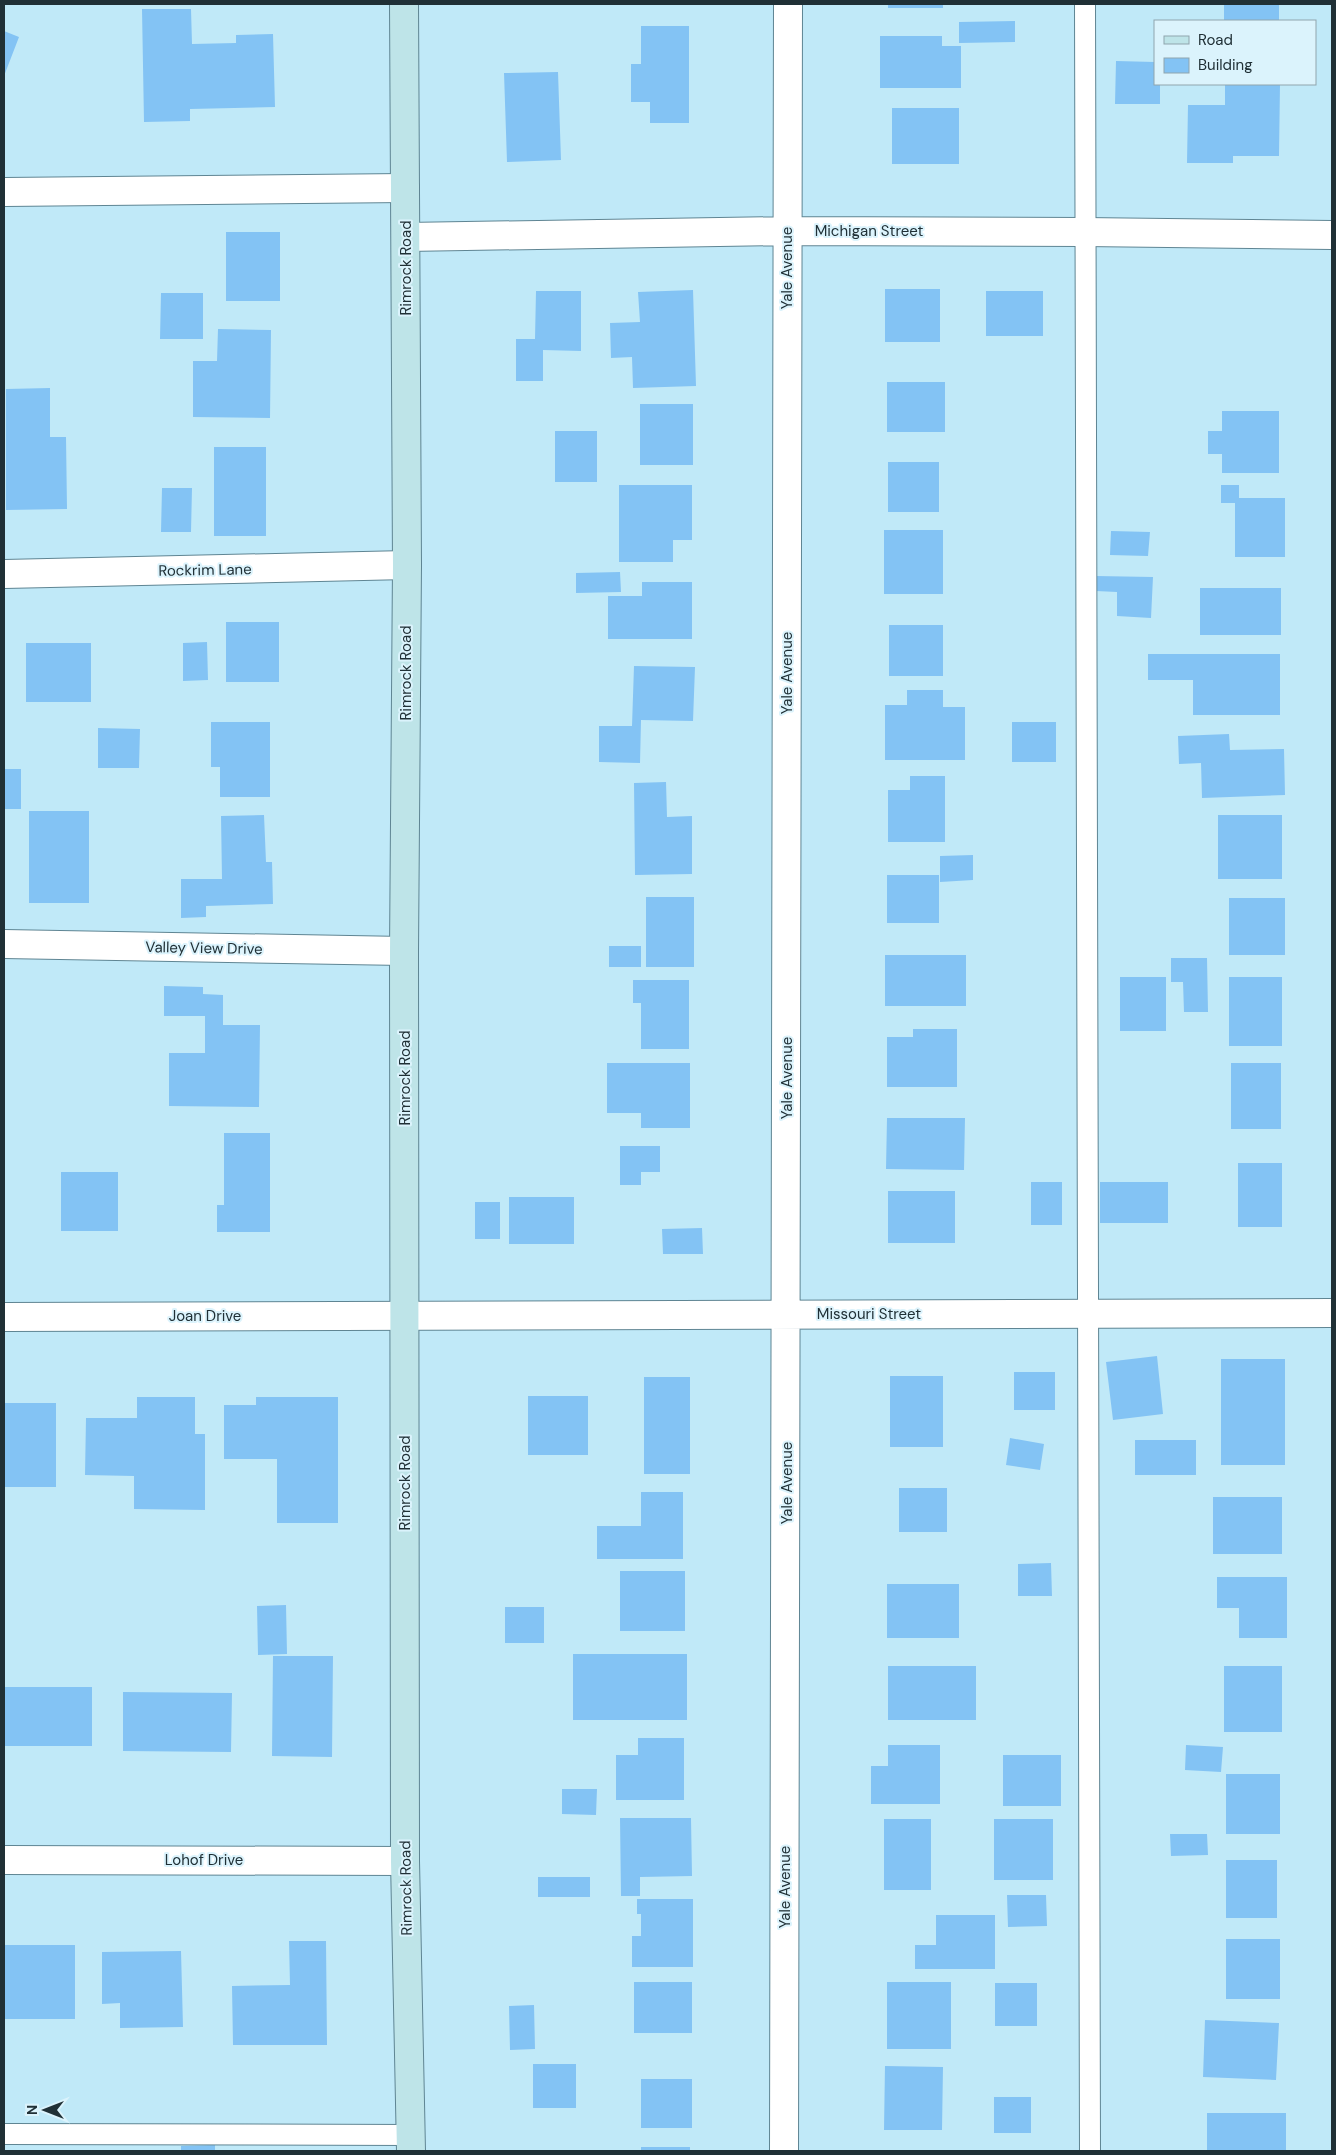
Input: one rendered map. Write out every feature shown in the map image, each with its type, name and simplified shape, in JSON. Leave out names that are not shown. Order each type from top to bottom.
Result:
[{"type":"main road","name":"Rimrock Road","points":[[404,4],[407,565],[404,951],[406,1316],[405,1861],[411,2143]]},
{"type":"street","name":"Yale Avenue","points":[[784,2151],[788,4]]},
{"type":"street","points":[[4,192],[405,188]]},
{"type":"street","name":"Michigan Street","points":[[406,237],[787,231],[1332,235]]},
{"type":"street","name":"Rockrim Lane","points":[[4,574],[407,565]]},
{"type":"street","name":"Valley View Drive","points":[[4,944],[404,951]]},
{"type":"street","name":"Missouri Street","points":[[406,1316],[1332,1314]]},
{"type":"street","name":"Joan Drive","points":[[4,1317],[406,1316]]},
{"type":"street","name":"Lohof Drive","points":[[4,1860],[405,1861]]},
{"type":"lane","points":[[1084,4],[1090,2151]]},
{"type":"lane","points":[[4,2134],[411,2143]]},
{"type":"building","points":[[888,4],[943,4],[943,8],[888,8]]},
{"type":"building","points":[[1224,4],[1279,4],[1279,20],[1224,20]]},
{"type":"building","points":[[142,9],[191,9],[192,44],[236,43],[236,35],[273,34],[275,107],[190,109],[190,121],[144,122]]},
{"type":"building","points":[[1015,21],[1015,42],[959,43],[959,22]]},
{"type":"building","points":[[641,26],[689,26],[689,123],[650,123],[650,102],[631,102],[631,64],[641,64]]},
{"type":"building","points":[[4,31],[19,37],[4,76]]},
{"type":"building","points":[[880,36],[942,36],[942,46],[961,46],[961,88],[880,88]]},
{"type":"building","points":[[1116,61],[1154,62],[1154,85],[1160,85],[1160,104],[1115,104]]},
{"type":"building","points":[[558,72],[561,160],[507,162],[504,73]]},
{"type":"building","points":[[1225,85],[1280,85],[1279,156],[1233,156],[1233,163],[1187,163],[1188,105],[1225,105]]},
{"type":"building","points":[[892,108],[959,108],[959,164],[892,164]]},
{"type":"building","points":[[226,232],[280,232],[280,301],[226,301]]},
{"type":"building","points":[[885,289],[940,289],[940,342],[885,342]]},
{"type":"building","points":[[693,290],[696,386],[633,388],[632,357],[611,358],[610,323],[640,322],[638,292]]},
{"type":"building","points":[[536,291],[581,291],[581,351],[543,350],[543,381],[516,381],[516,339],[535,339]]},
{"type":"building","points":[[986,291],[1043,291],[1043,336],[986,336]]},
{"type":"building","points":[[161,293],[203,293],[203,339],[160,339]]},
{"type":"building","points":[[218,329],[271,330],[270,418],[193,417],[193,361],[217,361]]},
{"type":"building","points":[[887,382],[945,382],[945,432],[887,432]]},
{"type":"building","points":[[50,388],[50,437],[66,437],[67,509],[6,510],[6,389]]},
{"type":"building","points":[[640,404],[693,404],[693,465],[640,465]]},
{"type":"building","points":[[1222,411],[1279,411],[1279,473],[1222,473],[1222,454],[1208,454],[1208,431],[1222,431]]},
{"type":"building","points":[[555,431],[597,431],[597,482],[555,482]]},
{"type":"building","points":[[214,447],[266,447],[266,536],[214,536]]},
{"type":"building","points":[[888,462],[939,462],[939,512],[888,512]]},
{"type":"building","points":[[619,485],[692,485],[692,540],[673,540],[673,562],[619,562]]},
{"type":"building","points":[[1221,485],[1239,485],[1239,498],[1285,498],[1285,557],[1235,557],[1235,503],[1221,503]]},
{"type":"building","points":[[162,488],[192,488],[191,532],[161,532]]},
{"type":"building","points":[[884,530],[943,530],[943,594],[884,594]]},
{"type":"building","points":[[1111,531],[1150,532],[1148,556],[1110,555]]},
{"type":"building","points":[[620,572],[621,592],[576,593],[576,573]]},
{"type":"building","points":[[1096,576],[1153,577],[1151,618],[1117,616],[1117,592],[1096,591]]},
{"type":"building","points":[[642,582],[692,582],[692,639],[608,639],[608,596],[642,596]]},
{"type":"building","points":[[1200,588],[1281,588],[1281,635],[1200,635]]},
{"type":"building","points":[[226,622],[279,622],[279,682],[226,682]]},
{"type":"building","points":[[889,625],[943,625],[943,676],[889,676]]},
{"type":"building","points":[[207,642],[208,680],[183,681],[183,643]]},
{"type":"building","points":[[26,643],[91,643],[91,702],[26,702]]},
{"type":"building","points":[[1148,654],[1280,654],[1280,715],[1193,715],[1193,680],[1148,680]]},
{"type":"building","points":[[634,666],[695,667],[693,721],[641,720],[640,763],[599,762],[599,726],[632,726]]},
{"type":"building","points":[[907,690],[943,690],[943,707],[965,707],[965,760],[885,760],[885,705],[907,705]]},
{"type":"building","points":[[211,722],[270,722],[270,797],[220,797],[220,767],[211,767]]},
{"type":"building","points":[[1012,722],[1056,722],[1056,762],[1012,762]]},
{"type":"building","points":[[98,728],[140,729],[139,768],[98,768]]},
{"type":"building","points":[[1229,734],[1230,750],[1284,749],[1285,795],[1202,798],[1201,763],[1179,764],[1178,736]]},
{"type":"building","points":[[4,769],[21,769],[21,809],[4,809]]},
{"type":"building","points":[[910,776],[945,776],[945,842],[888,842],[888,790],[910,790]]},
{"type":"building","points":[[666,782],[667,817],[692,816],[692,874],[635,875],[634,783]]},
{"type":"building","points":[[29,811],[89,811],[89,903],[29,903]]},
{"type":"building","points":[[264,815],[266,862],[272,862],[273,904],[206,906],[206,917],[181,918],[181,879],[222,879],[221,816]]},
{"type":"building","points":[[1218,815],[1282,815],[1282,879],[1218,879]]},
{"type":"building","points":[[973,855],[973,880],[940,882],[940,856]]},
{"type":"building","points":[[887,875],[939,875],[939,923],[887,923]]},
{"type":"building","points":[[646,897],[694,897],[694,967],[646,967]]},
{"type":"building","points":[[1229,898],[1285,898],[1285,955],[1229,955]]},
{"type":"building","points":[[609,946],[641,946],[641,967],[609,967]]},
{"type":"building","points":[[885,955],[966,955],[966,1006],[885,1006]]},
{"type":"building","points":[[1171,958],[1207,958],[1208,1012],[1184,1012],[1183,982],[1171,982]]},
{"type":"building","points":[[1120,977],[1166,977],[1166,1031],[1120,1031]]},
{"type":"building","points":[[1229,977],[1282,977],[1282,1046],[1229,1046]]},
{"type":"building","points":[[633,980],[689,980],[689,1049],[641,1049],[641,1003],[633,1003]]},
{"type":"building","points":[[164,986],[203,987],[203,994],[223,995],[223,1025],[260,1025],[259,1107],[169,1106],[169,1053],[205,1053],[205,1016],[164,1016]]},
{"type":"building","points":[[913,1029],[957,1029],[957,1087],[887,1087],[887,1037],[913,1037]]},
{"type":"building","points":[[607,1063],[690,1063],[690,1128],[641,1128],[641,1113],[607,1113]]},
{"type":"building","points":[[1231,1063],[1281,1063],[1281,1129],[1231,1129]]},
{"type":"building","points":[[887,1118],[965,1118],[964,1170],[886,1169]]},
{"type":"building","points":[[224,1133],[270,1133],[270,1232],[217,1232],[217,1205],[224,1205]]},
{"type":"building","points":[[620,1146],[660,1146],[660,1172],[641,1172],[641,1185],[620,1185]]},
{"type":"building","points":[[1238,1163],[1282,1163],[1282,1227],[1238,1227]]},
{"type":"building","points":[[61,1172],[118,1172],[118,1231],[61,1231]]},
{"type":"building","points":[[1031,1182],[1062,1182],[1062,1225],[1031,1225]]},
{"type":"building","points":[[1100,1182],[1168,1182],[1168,1223],[1100,1223]]},
{"type":"building","points":[[888,1191],[955,1191],[955,1243],[888,1243]]},
{"type":"building","points":[[509,1197],[574,1197],[574,1244],[509,1244]]},
{"type":"building","points":[[475,1202],[500,1202],[500,1239],[475,1239]]},
{"type":"building","points":[[702,1228],[703,1254],[663,1254],[662,1229]]},
{"type":"building","points":[[1157,1356],[1163,1414],[1113,1420],[1106,1362]]},
{"type":"building","points":[[1221,1359],[1285,1359],[1285,1465],[1221,1465]]},
{"type":"building","points":[[1014,1372],[1055,1372],[1055,1410],[1014,1410]]},
{"type":"building","points":[[890,1376],[943,1376],[943,1447],[890,1447]]},
{"type":"building","points":[[644,1377],[690,1377],[690,1474],[644,1474]]},
{"type":"building","points":[[528,1396],[588,1396],[588,1455],[528,1455]]},
{"type":"building","points":[[137,1397],[195,1397],[195,1434],[205,1434],[205,1510],[134,1509],[134,1476],[85,1475],[86,1418],[137,1418]]},
{"type":"building","points":[[256,1397],[338,1397],[338,1523],[277,1523],[277,1459],[224,1459],[224,1405],[256,1405]]},
{"type":"building","points":[[5,1403],[56,1403],[56,1487],[4,1487]]},
{"type":"building","points":[[1010,1438],[1044,1444],[1040,1470],[1006,1465]]},
{"type":"building","points":[[1135,1440],[1196,1440],[1196,1475],[1135,1475]]},
{"type":"building","points":[[899,1488],[947,1488],[947,1532],[899,1532]]},
{"type":"building","points":[[641,1492],[683,1492],[683,1559],[597,1559],[597,1526],[641,1526]]},
{"type":"building","points":[[1213,1497],[1282,1497],[1282,1554],[1213,1554]]},
{"type":"building","points":[[1051,1563],[1052,1596],[1018,1596],[1018,1564]]},
{"type":"building","points":[[620,1571],[685,1571],[685,1631],[620,1631]]},
{"type":"building","points":[[1217,1577],[1287,1577],[1287,1638],[1239,1638],[1239,1608],[1217,1608]]},
{"type":"building","points":[[887,1584],[959,1584],[959,1638],[887,1638]]},
{"type":"building","points":[[286,1605],[287,1654],[258,1655],[257,1606]]},
{"type":"building","points":[[505,1607],[544,1607],[544,1643],[505,1643]]},
{"type":"building","points":[[573,1654],[687,1654],[687,1720],[573,1720]]},
{"type":"building","points":[[273,1656],[333,1656],[332,1757],[272,1756]]},
{"type":"building","points":[[888,1666],[976,1666],[976,1720],[888,1720]]},
{"type":"building","points":[[1224,1666],[1282,1666],[1282,1732],[1224,1732]]},
{"type":"building","points":[[4,1687],[92,1687],[92,1746],[4,1746]]},
{"type":"building","points":[[123,1692],[232,1693],[231,1752],[123,1751]]},
{"type":"building","points":[[638,1738],[684,1738],[684,1800],[616,1800],[616,1755],[638,1755]]},
{"type":"building","points":[[888,1745],[940,1745],[940,1804],[871,1804],[871,1766],[888,1766]]},
{"type":"building","points":[[1186,1745],[1223,1747],[1221,1772],[1185,1770]]},
{"type":"building","points":[[1003,1755],[1061,1755],[1061,1806],[1003,1806]]},
{"type":"building","points":[[1226,1774],[1280,1774],[1280,1834],[1226,1834]]},
{"type":"building","points":[[562,1789],[597,1789],[596,1815],[562,1814]]},
{"type":"building","points":[[620,1818],[691,1818],[692,1876],[640,1877],[640,1896],[621,1896]]},
{"type":"building","points":[[884,1819],[931,1819],[931,1890],[884,1890]]},
{"type":"building","points":[[994,1819],[1053,1819],[1053,1880],[994,1880]]},
{"type":"building","points":[[1170,1834],[1207,1834],[1208,1855],[1171,1856]]},
{"type":"building","points":[[1226,1860],[1277,1860],[1277,1918],[1226,1918]]},
{"type":"building","points":[[538,1877],[590,1877],[590,1897],[538,1897]]},
{"type":"building","points":[[1007,1895],[1046,1895],[1047,1926],[1008,1927]]},
{"type":"building","points":[[637,1899],[693,1899],[693,1967],[632,1967],[632,1936],[641,1936],[641,1914],[637,1914]]},
{"type":"building","points":[[936,1915],[995,1915],[995,1969],[915,1969],[915,1945],[936,1945]]},
{"type":"building","points":[[1226,1939],[1280,1939],[1280,1999],[1226,1999]]},
{"type":"building","points":[[289,1941],[326,1941],[327,2045],[233,2045],[232,1986],[290,1985]]},
{"type":"building","points":[[4,1945],[75,1945],[75,2019],[4,2019]]},
{"type":"building","points":[[181,1951],[183,2027],[120,2028],[120,2003],[102,2004],[102,1952]]},
{"type":"building","points":[[634,1982],[692,1982],[692,2033],[634,2033]]},
{"type":"building","points":[[887,1982],[951,1982],[951,2049],[887,2049]]},
{"type":"building","points":[[995,1983],[1037,1983],[1037,2026],[995,2026]]},
{"type":"building","points":[[534,2005],[535,2049],[510,2050],[509,2006]]},
{"type":"building","points":[[1205,2020],[1279,2023],[1276,2080],[1203,2077]]},
{"type":"building","points":[[533,2064],[576,2064],[576,2108],[533,2108]]},
{"type":"building","points":[[885,2066],[943,2067],[942,2130],[884,2130]]},
{"type":"building","points":[[641,2079],[692,2079],[692,2128],[641,2128]]},
{"type":"building","points":[[994,2097],[1031,2097],[1031,2133],[994,2133]]},
{"type":"building","points":[[1207,2113],[1286,2113],[1286,2151],[1207,2151]]},
{"type":"building","points":[[215,2145],[215,2151],[181,2151],[181,2146]]},
{"type":"building","points":[[641,2147],[690,2147],[690,2151],[641,2151]]}]
